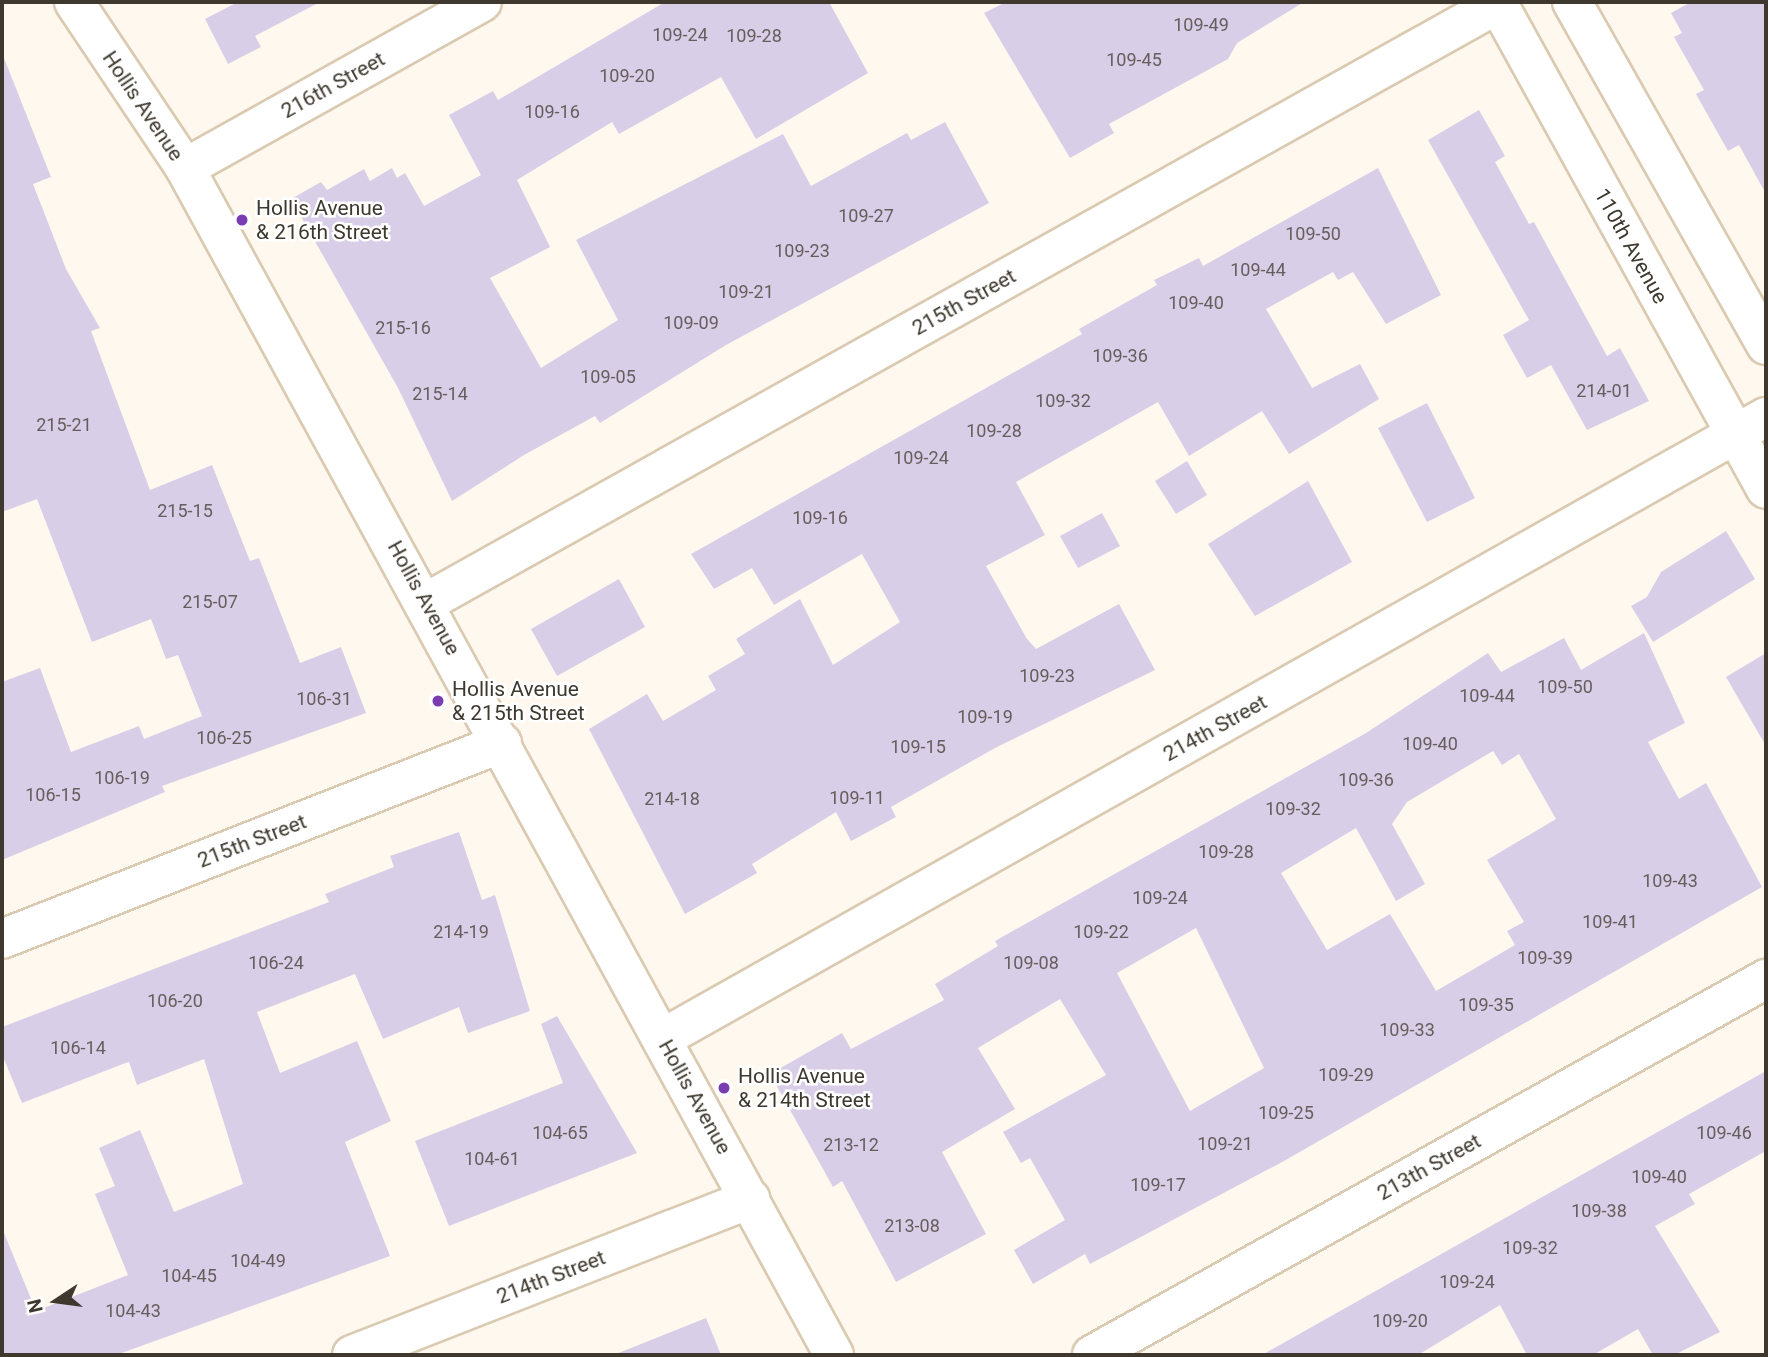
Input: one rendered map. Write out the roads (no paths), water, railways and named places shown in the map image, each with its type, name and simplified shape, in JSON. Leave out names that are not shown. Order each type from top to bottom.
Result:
[{"type":"street","name":"Hollis Avenue","points":[[74,2],[185,168],[427,602],[834,1355]]},
{"type":"street","name":"216th Street","points":[[185,168],[482,2]]},
{"type":"street","name":"110th Avenue","points":[[1499,2],[1751,426],[1766,489]]},
{"type":"street","name":"215th Street","points":[[427,602],[1499,2]]},
{"type":"street","points":[[1572,2],[1766,345]]},
{"type":"street","name":"214th Street","points":[[663,1038],[1751,426]]},
{"type":"street","name":"215th Street","points":[[2,939],[502,743]]},
{"type":"street","name":"213th Street","points":[[1092,1355],[1766,979]]},
{"type":"street","name":"214th Street","points":[[352,1355],[751,1199]]},
{"type":"place","name":"Hollis Avenue & 216th Street","points":[[242,220]]},
{"type":"place","name":"Hollis Avenue & 215th Street","points":[[438,701]]},
{"type":"place","name":"Hollis Avenue & 214th Street","points":[[724,1088]]}]
